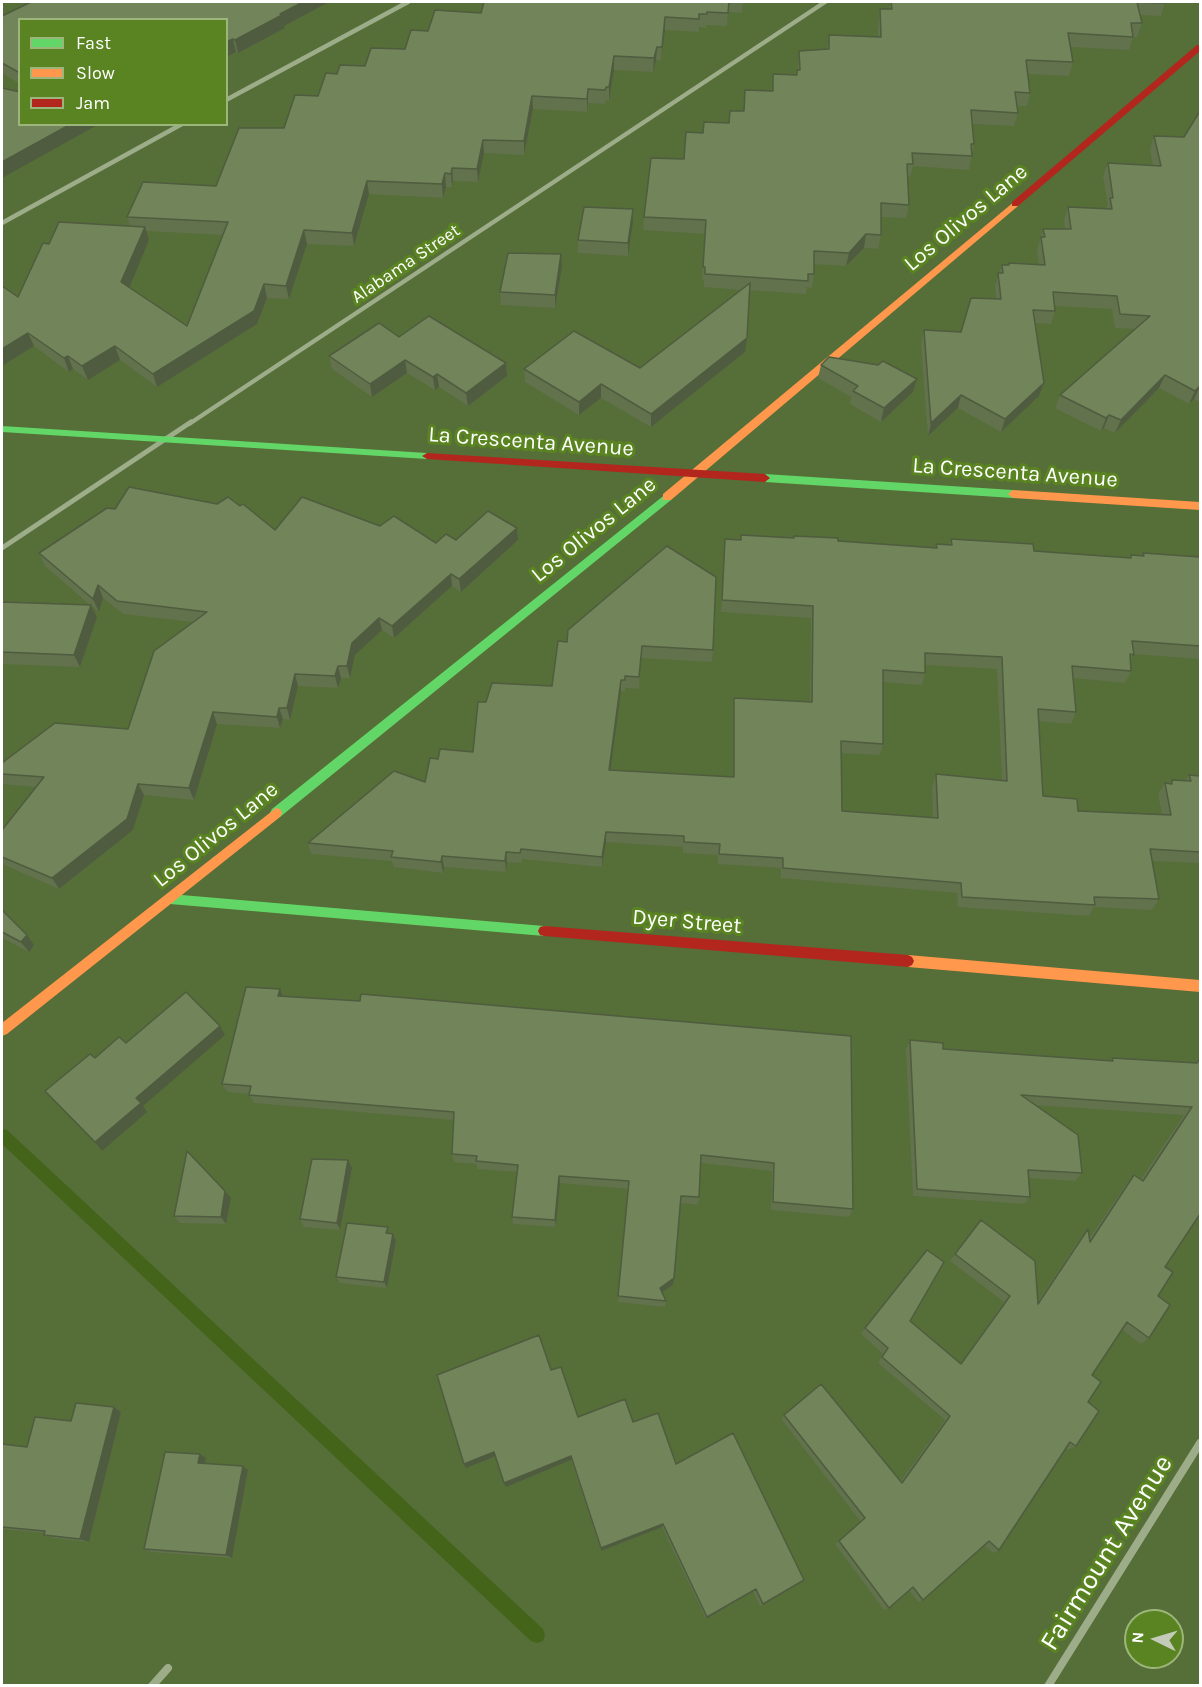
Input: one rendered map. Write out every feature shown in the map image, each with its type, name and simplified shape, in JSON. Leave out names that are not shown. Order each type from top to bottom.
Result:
[{"type":"street","points":[[228,99],[408,2]]},
{"type":"street","name":"Alabama Street","points":[[2,548],[825,2]]},
{"type":"street","name":"Los Olivos Lane","points":[[2,1030],[170,899],[695,474],[1200,47]]},
{"type":"street","points":[[2,223],[178,126]]},
{"type":"street","name":"La Crescenta Avenue","points":[[2,429],[1200,506]]},
{"type":"street","name":"Dyer Street","points":[[170,899],[1200,986]]},
{"type":"street","name":"Fairmount Avenue","points":[[1048,1686],[1200,1443]]},
{"type":"street","points":[[152,1686],[168,1668]]},
{"type":"building","points":[[31,2],[303,2],[235,40],[228,41],[228,18],[18,18],[18,72],[2,63],[2,16]]},
{"type":"building","points":[[484,2],[729,2],[728,13],[707,12],[707,14],[699,14],[699,19],[665,17],[662,47],[657,47],[654,58],[614,56],[609,87],[605,90],[588,89],[587,99],[532,96],[524,141],[483,140],[477,169],[452,168],[451,174],[445,173],[442,184],[367,181],[352,233],[304,230],[286,286],[264,284],[254,311],[153,374],[115,346],[82,366],[68,356],[64,358],[28,333],[2,349],[2,286],[18,297],[43,243],[49,244],[59,222],[145,227],[121,282],[187,326],[228,222],[127,217],[143,182],[216,186],[239,128],[284,128],[295,95],[318,96],[326,73],[337,74],[340,65],[365,66],[371,48],[405,49],[411,30],[428,31],[435,10],[481,13]]},
{"type":"building","points":[[891,2],[1137,2],[1142,23],[1131,23],[1133,37],[1068,33],[1073,62],[1026,60],[1030,93],[1015,92],[1018,113],[971,110],[974,144],[971,144],[972,156],[912,153],[913,164],[907,164],[909,205],[881,203],[881,235],[866,234],[849,253],[814,251],[814,274],[808,274],[808,281],[705,274],[705,267],[703,267],[706,220],[644,217],[651,158],[684,159],[686,132],[703,133],[704,122],[729,123],[730,111],[744,111],[745,90],[773,91],[773,74],[797,75],[797,70],[800,70],[799,51],[829,49],[829,35],[881,37],[880,9],[892,9]]},
{"type":"building","points":[[2,88],[18,92],[18,126],[67,126],[2,162]]},
{"type":"building","points":[[1200,111],[1200,386],[1195,391],[1165,375],[1121,420],[1109,415],[1106,418],[1060,395],[1150,316],[1120,314],[1117,296],[1053,292],[1055,311],[1033,310],[1044,383],[1005,419],[961,395],[931,423],[924,330],[961,332],[971,298],[1001,299],[998,273],[1003,273],[1002,265],[1009,265],[1009,263],[1045,265],[1041,237],[1045,237],[1043,229],[1071,229],[1068,207],[1112,209],[1110,198],[1113,198],[1108,163],[1161,166],[1154,136],[1184,137]]},
{"type":"building","points":[[584,207],[633,209],[628,243],[578,240]]},
{"type":"building","points":[[508,253],[561,254],[555,295],[500,292]]},
{"type":"building","points":[[750,283],[747,338],[651,414],[601,384],[579,402],[524,369],[574,331],[640,368]]},
{"type":"building","points":[[429,316],[506,363],[466,393],[437,374],[433,377],[405,360],[370,384],[329,356],[379,323],[399,337]]},
{"type":"building","points":[[829,357],[878,365],[883,361],[917,379],[884,408],[853,391],[858,386],[821,365]]},
{"type":"building","points":[[129,487],[217,504],[228,497],[240,506],[243,504],[275,530],[302,497],[380,526],[394,516],[436,543],[446,534],[456,540],[488,511],[517,528],[459,579],[451,574],[392,626],[379,618],[352,643],[347,666],[338,666],[335,676],[295,674],[287,708],[279,708],[277,717],[213,712],[189,788],[138,784],[127,819],[52,878],[2,857],[2,830],[44,777],[2,774],[2,763],[55,723],[128,729],[154,651],[207,612],[117,601],[98,585],[93,599],[39,553],[107,508],[115,509]]},
{"type":"building","points":[[741,535],[794,538],[794,536],[937,548],[936,544],[952,545],[951,539],[1033,544],[1034,551],[1131,558],[1131,555],[1144,556],[1143,553],[1200,557],[1200,646],[1132,641],[1134,655],[1130,654],[1131,671],[1072,666],[1076,712],[1038,709],[1043,796],[1077,799],[1078,811],[1171,815],[1165,783],[1172,784],[1172,780],[1191,781],[1189,775],[1200,776],[1200,852],[1150,849],[1159,899],[1094,897],[1095,905],[962,897],[961,883],[783,868],[783,858],[719,854],[720,844],[684,842],[684,836],[606,832],[602,857],[521,849],[520,853],[506,852],[505,861],[442,856],[441,862],[391,857],[393,851],[308,843],[394,771],[425,782],[430,758],[438,759],[440,749],[473,752],[478,702],[486,702],[492,683],[552,686],[558,641],[567,642],[568,630],[667,546],[716,577],[713,650],[642,646],[639,677],[625,676],[625,680],[621,680],[609,770],[734,777],[734,698],[812,702],[813,606],[722,600],[725,539],[741,540]],"holes":[[[925,653],[1002,657],[1007,781],[936,774],[938,818],[842,811],[841,741],[883,744],[883,670],[925,673]]]},
{"type":"building","points":[[2,602],[91,605],[74,655],[2,652]]},
{"type":"building","points":[[2,910],[27,935],[21,942],[2,932]]},
{"type":"building","points":[[246,987],[280,989],[278,996],[360,1001],[361,994],[851,1036],[853,1209],[773,1202],[774,1163],[701,1155],[699,1197],[681,1196],[674,1278],[660,1288],[666,1301],[618,1296],[629,1181],[559,1176],[555,1220],[512,1217],[518,1165],[476,1161],[477,1156],[452,1154],[454,1112],[249,1095],[251,1086],[222,1084]]},
{"type":"building","points":[[186,992],[220,1026],[136,1098],[141,1103],[95,1142],[45,1091],[90,1054],[95,1058],[119,1037],[126,1043]]},
{"type":"building","points":[[910,1040],[943,1043],[943,1049],[1113,1061],[1112,1058],[1197,1063],[1200,1058],[1200,1214],[1165,1267],[1173,1272],[1158,1296],[1170,1305],[1149,1338],[1127,1322],[1092,1375],[1101,1382],[1088,1402],[1099,1411],[1076,1446],[1070,1442],[999,1550],[989,1541],[923,1600],[913,1587],[889,1608],[839,1541],[865,1518],[784,1415],[821,1384],[902,1483],[950,1416],[882,1357],[888,1348],[865,1328],[927,1250],[944,1262],[910,1321],[961,1364],[1010,1296],[955,1254],[981,1220],[1035,1261],[1038,1304],[1088,1229],[1090,1242],[1134,1175],[1143,1181],[1192,1107],[1021,1095],[1078,1135],[1082,1173],[1028,1170],[1030,1197],[917,1189]]},
{"type":"building","points":[[187,1151],[225,1191],[221,1217],[174,1216]]},
{"type":"building","points":[[312,1159],[348,1160],[337,1223],[300,1219]]},
{"type":"building","points":[[347,1223],[388,1227],[386,1233],[393,1234],[384,1282],[336,1277]]},
{"type":"building","points":[[539,1335],[551,1370],[561,1367],[578,1417],[625,1399],[633,1422],[658,1413],[676,1464],[733,1433],[804,1580],[763,1604],[756,1589],[707,1617],[663,1524],[601,1548],[571,1456],[504,1483],[494,1452],[464,1464],[437,1375]]},
{"type":"building","points":[[76,1403],[114,1407],[80,1539],[44,1535],[45,1531],[2,1527],[2,1444],[27,1447],[35,1417],[71,1421]]},
{"type":"building","points":[[165,1452],[200,1454],[198,1463],[243,1466],[226,1555],[144,1549]]},
{"type":"waterway","points":[[2,1135],[537,1635]]},
{"type":"traffic: fast","points":[[2,429],[427,456]]},
{"type":"traffic: fast","points":[[765,478],[1013,494]]},
{"type":"traffic: fast","points":[[276,813],[667,497]]},
{"type":"traffic: fast","points":[[170,899],[544,931]]},
{"type":"traffic: slow","points":[[667,497],[1015,204]]},
{"type":"traffic: slow","points":[[1013,494],[1200,506]]},
{"type":"traffic: slow","points":[[2,1030],[276,813]]},
{"type":"traffic: slow","points":[[908,961],[1200,986]]},
{"type":"traffic: jam","points":[[1015,204],[1200,47]]},
{"type":"traffic: jam","points":[[427,456],[765,478]]},
{"type":"traffic: jam","points":[[544,931],[908,961]]}]
